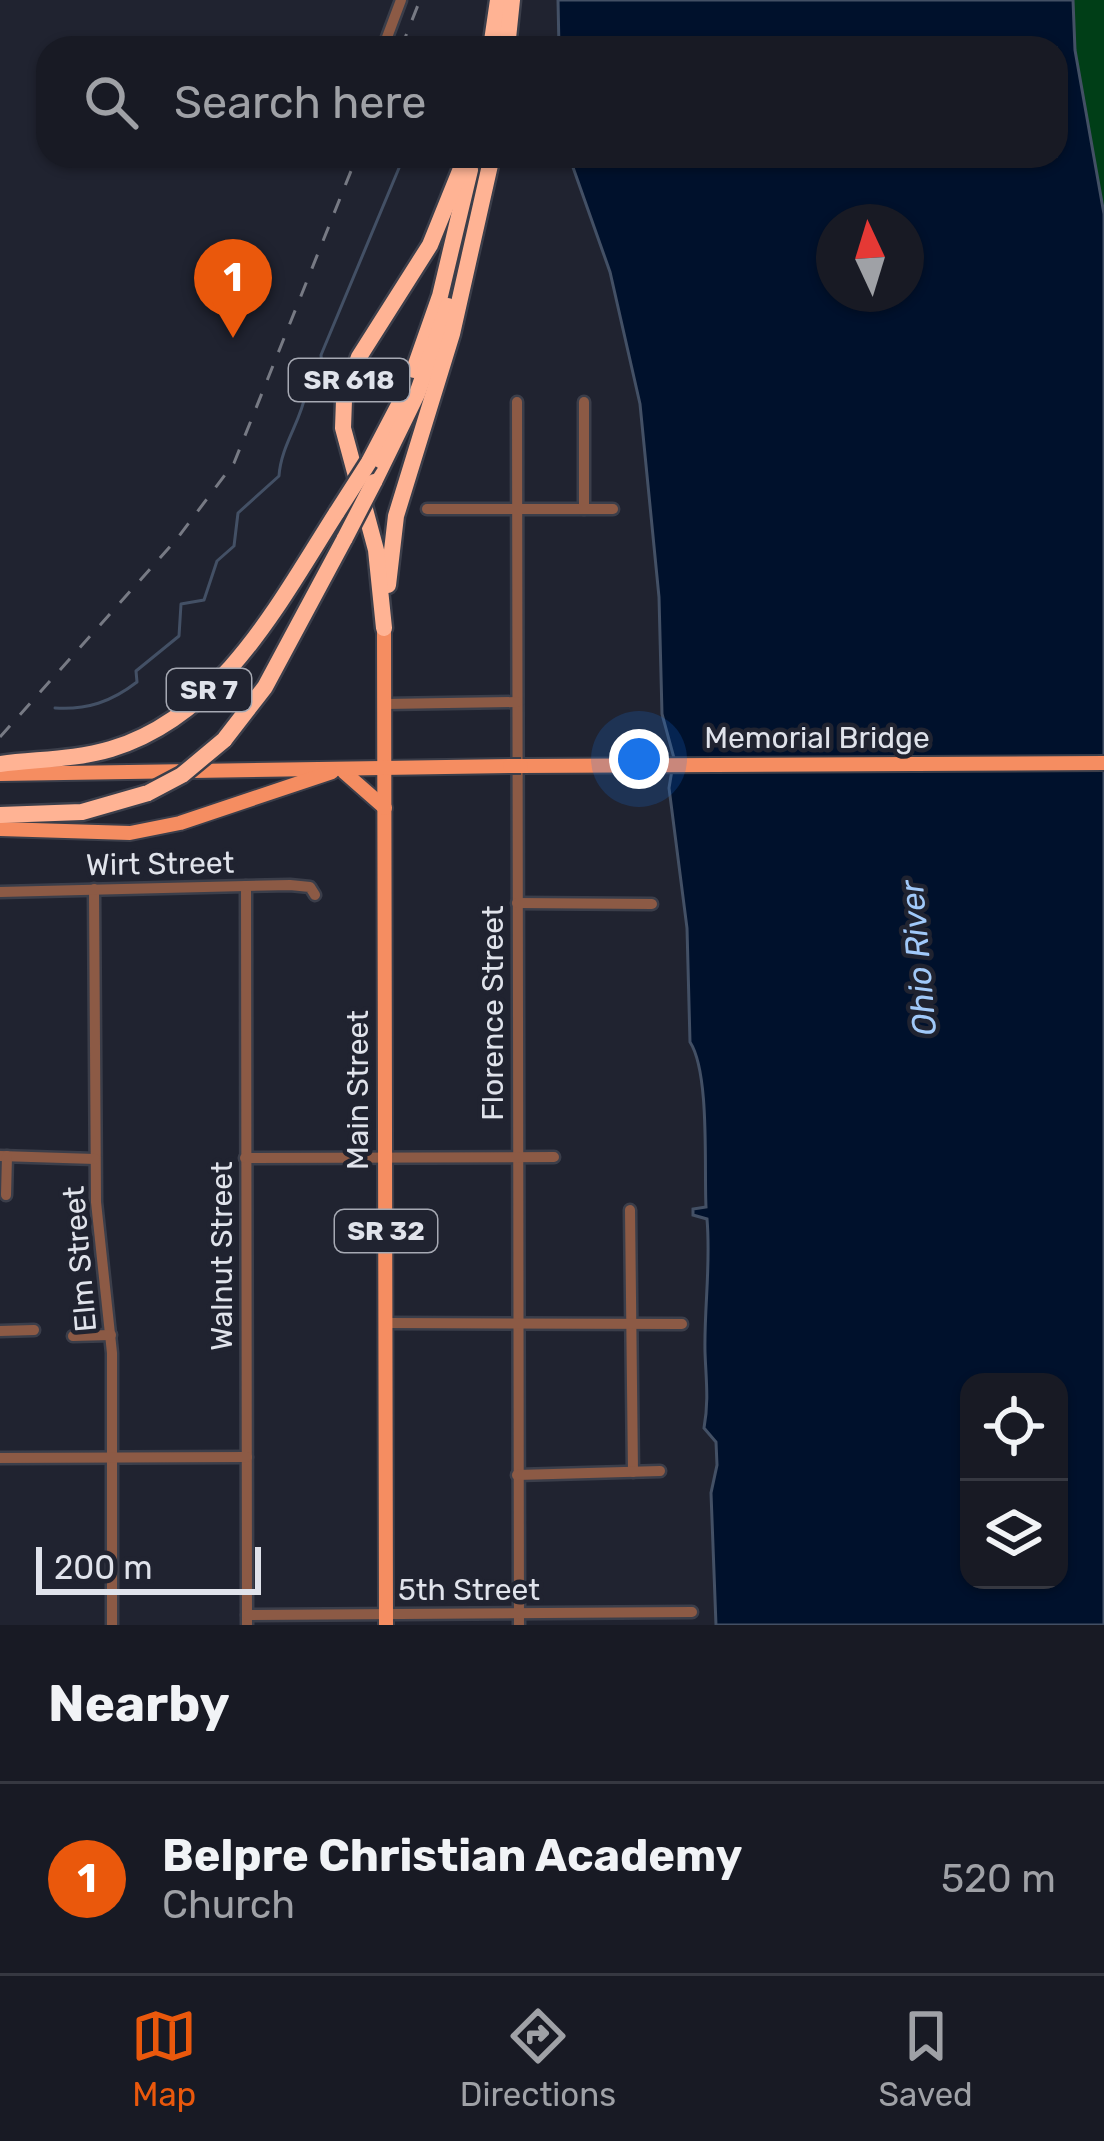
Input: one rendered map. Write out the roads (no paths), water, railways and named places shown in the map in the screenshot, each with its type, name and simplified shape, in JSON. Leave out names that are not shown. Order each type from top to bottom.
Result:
[{"type":"highway","points":[[493,36],[498,0]]},
{"type":"highway","points":[[508,36],[512,0]]},
{"type":"highway","name":"SR 618","points":[[384,628],[376,550],[344,428],[344,400],[359,357],[430,245],[465,168]]},
{"type":"highway","name":"SR 7","points":[[3,767],[109,750],[183,712],[235,664],[391,422],[440,296],[467,168]]},
{"type":"highway","name":"SR 7","points":[[0,815],[82,812],[148,793],[182,775],[224,740],[265,687],[374,482],[442,329],[486,168]]},
{"type":"highway","name":"SR 618","points":[[384,628],[396,516],[452,334],[487,168]]},
{"type":"main road","name":"Main Street","points":[[384,628],[386,1620]]},
{"type":"main road","name":"Memorial Bridge","points":[[338,772],[510,766],[1104,763]]},
{"type":"main road","points":[[3,767],[324,768],[338,772],[386,809]]},
{"type":"main road","points":[[0,829],[130,833],[180,823],[338,772]]},
{"type":"street","points":[[388,36],[401,0]]},
{"type":"street","name":"Florence Street","points":[[517,402],[519,1619]]},
{"type":"street","points":[[584,402],[584,509]]},
{"type":"street","points":[[427,509],[613,509]]},
{"type":"street","points":[[385,704],[517,702]]},
{"type":"street","name":"Walnut Street","points":[[246,886],[247,1620]]},
{"type":"street","name":"Wirt Street","points":[[0,892],[304,886],[315,896]]},
{"type":"street","name":"Elm Street","points":[[94,889],[95,1159],[98,1233],[111,1335],[112,1625]]},
{"type":"street","points":[[517,903],[652,904]]},
{"type":"street","points":[[5,1195],[3,1156],[95,1159]]},
{"type":"street","points":[[245,1158],[554,1156]]},
{"type":"street","points":[[631,1210],[633,1472]]},
{"type":"street","points":[[387,1323],[682,1324]]},
{"type":"street","points":[[0,1330],[34,1330]]},
{"type":"street","points":[[73,1336],[111,1335]]},
{"type":"street","points":[[0,1458],[247,1456]]},
{"type":"street","points":[[518,1475],[661,1471]]},
{"type":"street","name":"5th Street","points":[[247,1620],[590,1619],[692,1612]]},
{"type":"water","name":"Ohio River","points":[[558,0],[1073,0],[1075,50],[1104,214],[1104,1625],[716,1625],[711,1493],[716,1442],[704,1428],[708,1236],[707,1219],[693,1215],[693,1209],[706,1207],[703,1098],[690,1042],[687,928],[669,788],[674,758],[662,714],[659,597],[640,404],[610,272],[573,168],[1068,168],[1068,36],[559,36]]},
{"type":"waterway","points":[[55,708],[98,703],[137,682],[136,671],[179,636],[181,604],[204,600],[217,561],[234,546],[238,513],[279,476],[306,392],[298,389],[322,367],[321,355],[399,168]]},
{"type":"railway","points":[[406,36],[420,0]]},
{"type":"railway","points":[[0,737],[176,540],[234,463],[352,168]]},
{"type":"place","name":"Belpre Christian Academy","points":[[233,338]]}]
